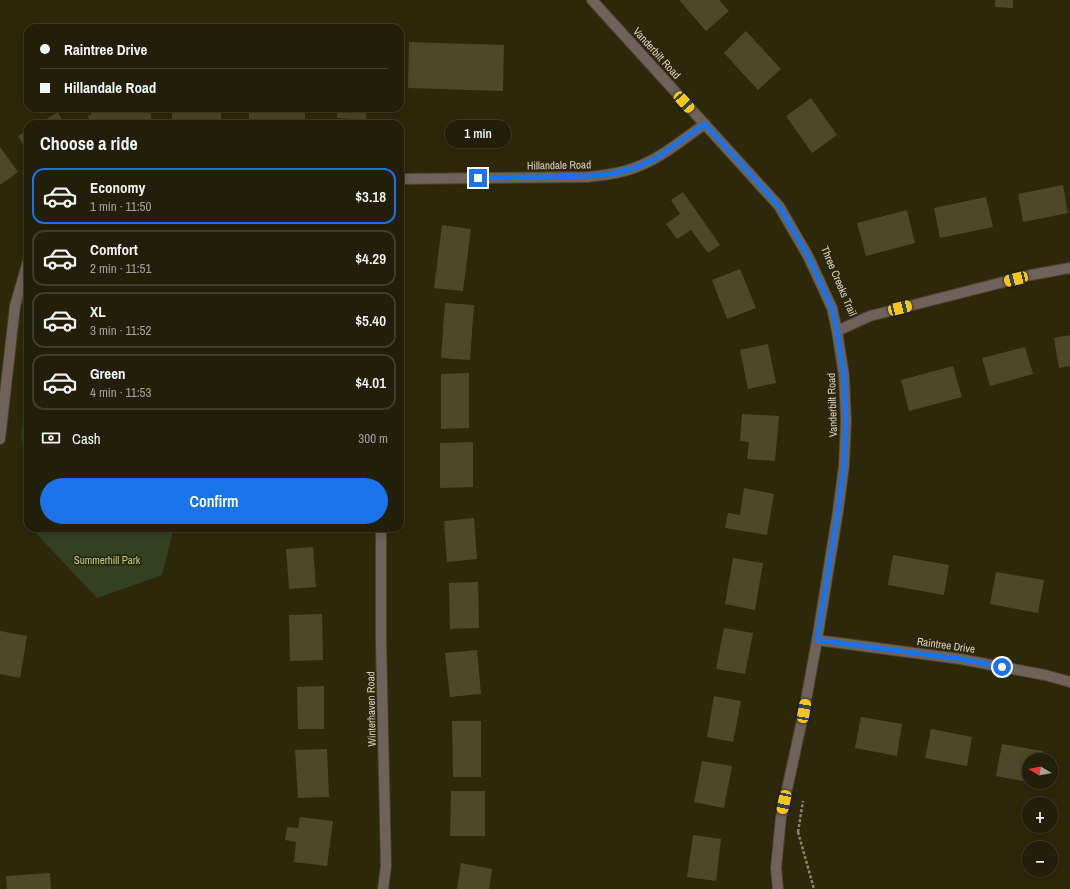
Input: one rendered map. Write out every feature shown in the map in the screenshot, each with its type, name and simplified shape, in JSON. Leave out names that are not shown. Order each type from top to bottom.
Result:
[{"type":"street","name":"Vanderbilt Road","points":[[592,0],[779,206],[808,256],[832,308],[837,331],[844,376],[846,421],[844,466],[817,640],[804,711],[781,818],[776,868],[778,889]]},
{"type":"street","name":"Hillandale Road","points":[[404,179],[588,176],[611,174],[634,168],[655,159],[705,124]]},
{"type":"street","points":[[837,331],[870,316],[1030,275],[1070,268]]},
{"type":"street","points":[[0,439],[15,306],[24,275]]},
{"type":"street","name":"Winterhaven Road","points":[[381,532],[381,642],[386,866],[383,889]]},
{"type":"street","name":"Raintree Drive","points":[[817,640],[960,659],[1045,675],[1070,682]]},
{"type":"path","points":[[804,794],[798,832],[814,889]]},
{"type":"path","points":[[781,818],[798,832]]},
{"type":"green space","points":[[24,413],[24,446],[21,437]]},
{"type":"green space","name":"Summerhill Park","points":[[35,532],[173,532],[162,575],[97,598]]},
{"type":"building","points":[[679,0],[719,0],[729,11],[706,31]]},
{"type":"building","points":[[995,0],[1013,0],[1013,8],[995,7]]},
{"type":"building","points":[[746,31],[781,69],[758,90],[724,53]]},
{"type":"building","points":[[409,42],[504,45],[503,91],[408,88]]},
{"type":"building","points":[[811,98],[837,135],[812,153],[786,116]]},
{"type":"building","points":[[58,112],[62,120],[45,120]]},
{"type":"building","points":[[91,112],[150,112],[152,120],[89,120],[88,115],[91,115]]},
{"type":"building","points":[[172,112],[221,112],[221,120],[172,120]]},
{"type":"building","points":[[249,112],[305,112],[305,120],[249,120]]},
{"type":"building","points":[[337,112],[367,112],[366,120],[337,118]]},
{"type":"building","points":[[24,132],[24,146],[18,136]]},
{"type":"building","points":[[0,147],[18,172],[0,185]]},
{"type":"building","points":[[1063,185],[1068,213],[1023,222],[1018,194]]},
{"type":"building","points":[[683,192],[720,245],[708,253],[691,230],[677,239],[666,224],[680,214],[671,200]]},
{"type":"building","points":[[986,197],[993,227],[940,238],[934,208]]},
{"type":"building","points":[[907,210],[915,243],[866,256],[857,223]]},
{"type":"building","points":[[442,225],[471,229],[463,291],[434,288]]},
{"type":"building","points":[[740,269],[756,308],[727,319],[712,280]]},
{"type":"building","points":[[445,303],[474,305],[470,360],[441,358]]},
{"type":"building","points":[[1070,335],[1070,366],[1059,368],[1054,338]]},
{"type":"building","points":[[768,344],[776,383],[748,389],[740,350]]},
{"type":"building","points":[[1025,347],[1033,374],[990,386],[982,358]]},
{"type":"building","points":[[953,366],[962,397],[909,411],[901,380]]},
{"type":"building","points":[[469,373],[469,428],[441,429],[441,374]]},
{"type":"building","points":[[742,414],[779,416],[775,461],[747,459],[749,442],[740,441]]},
{"type":"building","points":[[473,442],[473,487],[440,488],[440,443]]},
{"type":"building","points":[[744,488],[774,494],[767,535],[725,528],[728,513],[740,515]]},
{"type":"building","points":[[474,518],[477,559],[447,562],[444,521]]},
{"type":"building","points":[[313,547],[316,587],[289,589],[286,549]]},
{"type":"building","points":[[893,555],[949,565],[944,595],[888,585]]},
{"type":"building","points":[[733,558],[763,563],[755,610],[725,604]]},
{"type":"building","points":[[996,572],[1044,580],[1038,613],[990,604]]},
{"type":"building","points":[[478,582],[479,628],[450,629],[449,583]]},
{"type":"building","points":[[322,614],[323,660],[290,661],[289,615]]},
{"type":"building","points":[[724,628],[753,633],[745,674],[716,669]]},
{"type":"building","points":[[0,631],[27,636],[20,678],[0,674]]},
{"type":"building","points":[[477,650],[481,694],[450,697],[445,653]]},
{"type":"building","points":[[324,686],[324,729],[298,729],[297,687]]},
{"type":"building","points":[[714,696],[741,701],[733,742],[707,737]]},
{"type":"building","points":[[861,717],[902,724],[897,756],[855,748]]},
{"type":"building","points":[[452,721],[481,721],[481,777],[453,777]]},
{"type":"building","points":[[931,729],[972,737],[967,766],[925,758]]},
{"type":"building","points":[[1002,744],[1043,751],[1043,753],[1022,753],[1022,781],[996,776]]},
{"type":"building","points":[[327,749],[329,797],[298,798],[295,750]]},
{"type":"building","points":[[702,761],[732,766],[724,808],[694,802]]},
{"type":"building","points":[[451,791],[485,791],[485,836],[450,836]]},
{"type":"building","points":[[300,817],[333,821],[327,866],[294,862],[296,842],[285,840],[287,827],[298,828]]},
{"type":"building","points":[[693,835],[721,839],[716,881],[687,877]]},
{"type":"building","points":[[461,863],[492,869],[489,889],[457,889]]},
{"type":"building","points":[[50,873],[51,889],[7,889],[6,876]]},
{"type":"route","points":[[478,178],[588,176],[611,174],[634,168],[655,159],[705,124],[779,206],[808,256],[832,308],[837,331],[844,376],[846,421],[844,466],[817,640],[960,659],[1002,667]]}]
